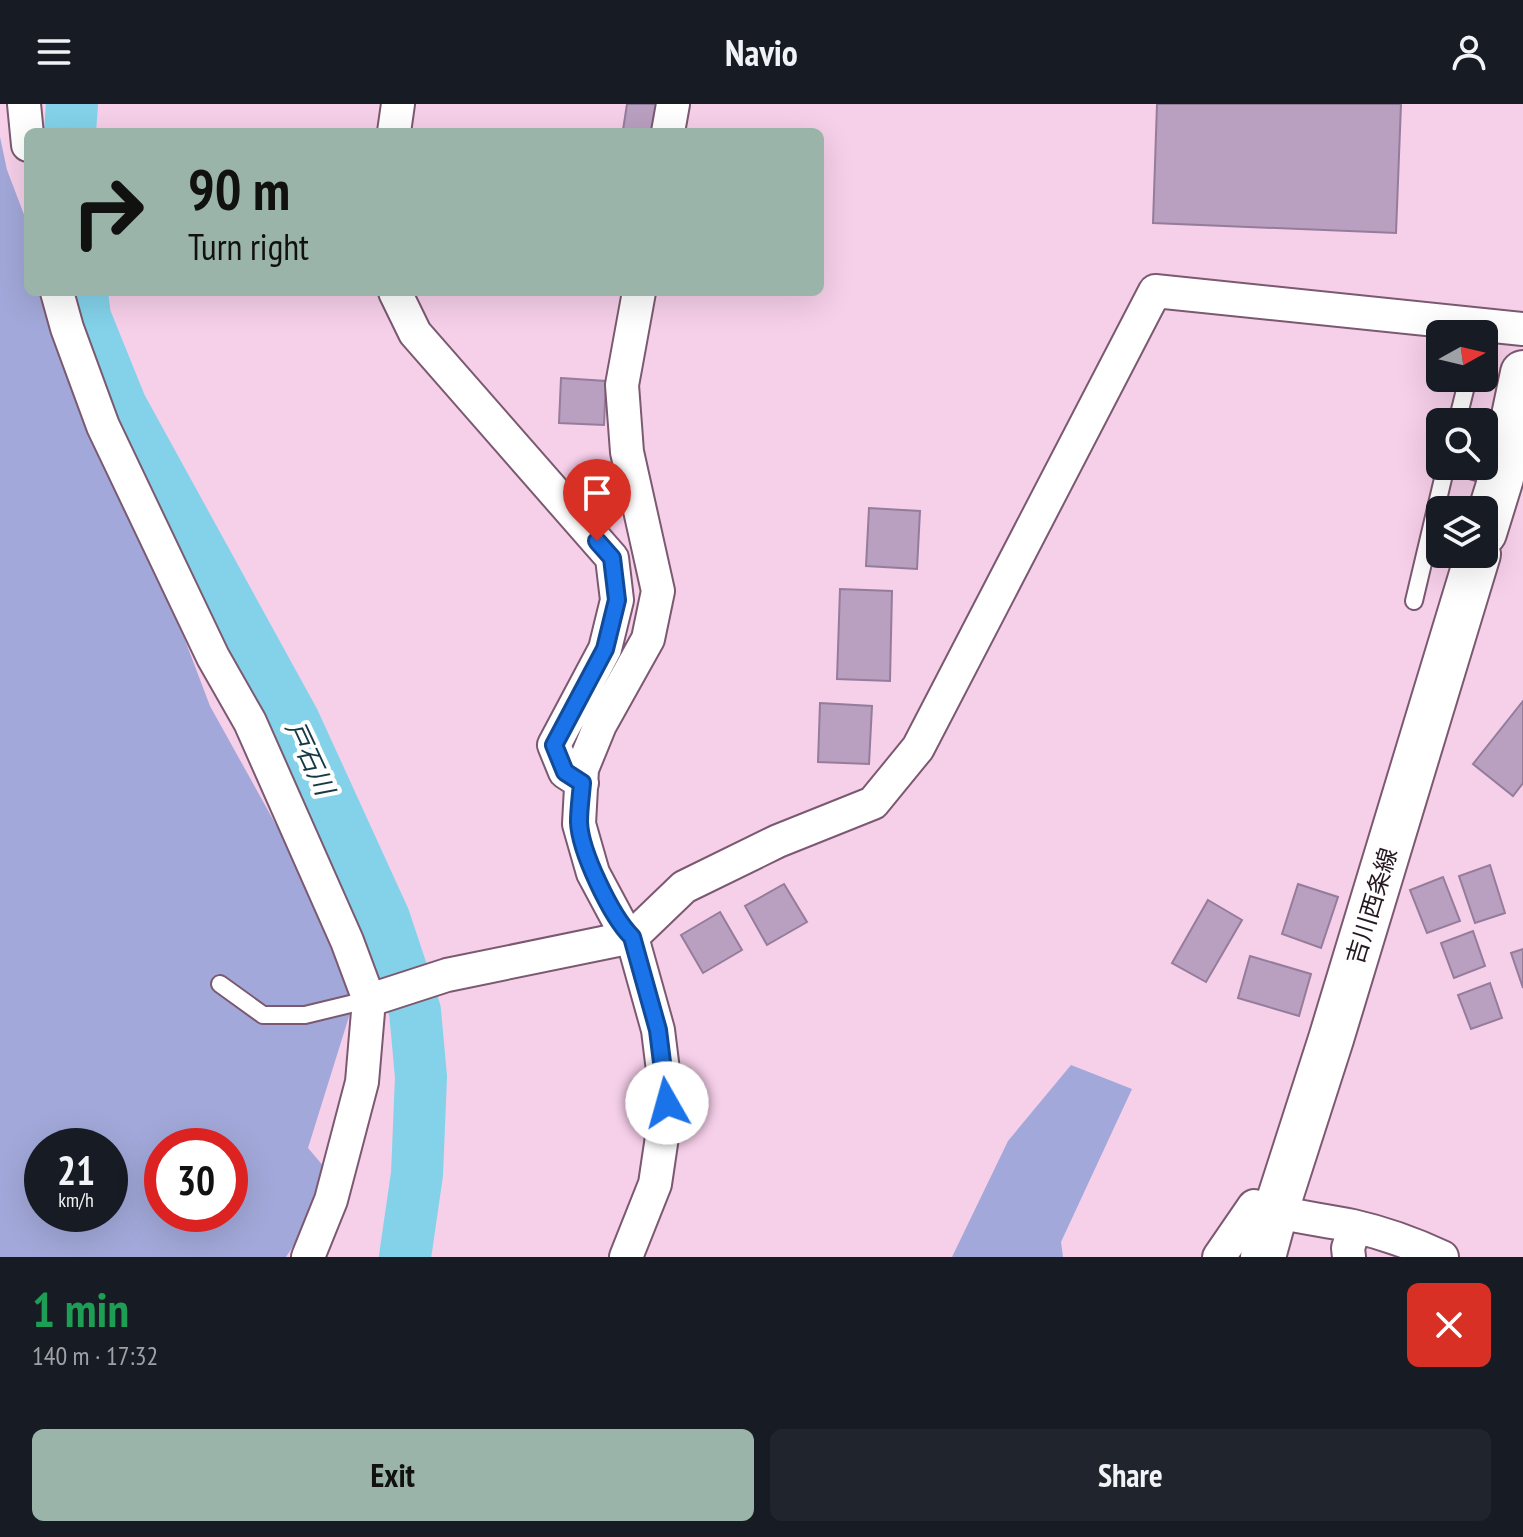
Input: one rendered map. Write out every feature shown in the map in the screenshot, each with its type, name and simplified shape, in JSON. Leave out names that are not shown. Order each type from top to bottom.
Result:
[{"type":"main road","points":[[1495,496],[1523,373]]},
{"type":"main road","name":"吉川西条線","points":[[1263,1257],[1474,568]]},
{"type":"street","points":[[24,104],[26,128]]},
{"type":"street","points":[[395,128],[398,104]]},
{"type":"street","points":[[669,128],[673,104]]},
{"type":"street","points":[[372,999],[440,977],[632,937],[684,887],[778,841],[873,803],[918,748],[1155,291],[1426,323]]},
{"type":"street","points":[[58,296],[103,426],[213,657],[250,722],[372,999],[362,1082],[331,1200],[308,1257]]},
{"type":"street","points":[[397,296],[415,333],[612,558],[617,600],[605,649],[554,745],[565,772],[582,783]]},
{"type":"street","points":[[626,1257],[655,1184],[667,1103],[658,1030],[632,937],[623,929],[593,873],[579,824],[582,769],[600,725],[648,639],[658,591],[627,452],[622,385],[638,296]]},
{"type":"street","points":[[1498,329],[1523,329]]},
{"type":"street","points":[[1219,1257],[1254,1206],[1352,1242],[1413,1244],[1442,1257]]},
{"type":"lane","points":[[1414,601],[1443,480]]},
{"type":"lane","points":[[220,984],[263,1015],[305,1015],[372,999]]},
{"type":"shaded area","points":[[0,137],[7,170],[24,215],[24,296],[55,296],[210,706],[361,978],[308,1148],[336,1181],[286,1257],[0,1257]]},
{"type":"shaded area","points":[[1071,1065],[1132,1089],[1061,1242],[1063,1257],[952,1257],[1008,1141]]},
{"type":"building","points":[[627,104],[661,104],[657,128],[623,128]]},
{"type":"building","points":[[1157,104],[1401,104],[1396,233],[1153,223]]},
{"type":"building","points":[[561,378],[606,381],[604,425],[559,423]]},
{"type":"building","points":[[869,508],[920,511],[917,569],[866,566]]},
{"type":"building","points":[[840,589],[892,591],[890,681],[837,679]]},
{"type":"building","points":[[1523,701],[1523,783],[1513,796],[1473,764]]},
{"type":"building","points":[[820,703],[872,706],[869,764],[818,762]]},
{"type":"building","points":[[1490,865],[1505,913],[1475,923],[1459,876]]},
{"type":"building","points":[[1443,877],[1460,921],[1427,933],[1410,890]]},
{"type":"building","points":[[784,884],[807,922],[767,945],[745,906]]},
{"type":"building","points":[[1298,884],[1338,897],[1321,948],[1282,934]]},
{"type":"building","points":[[1208,900],[1242,920],[1206,982],[1172,963]]},
{"type":"building","points":[[720,912],[742,950],[703,973],[681,935]]},
{"type":"building","points":[[1473,931],[1485,966],[1454,978],[1441,943]]},
{"type":"building","points":[[1523,949],[1523,988],[1511,953]]},
{"type":"building","points":[[1250,956],[1311,974],[1299,1016],[1238,998]]},
{"type":"building","points":[[1490,983],[1502,1018],[1471,1029],[1458,995]]},
{"type":"waterway","name":"戸石川","points":[[70,128],[72,104]]},
{"type":"waterway","name":"戸石川","points":[[82,296],[85,317],[121,406],[294,721],[384,918],[415,1011],[421,1077],[417,1174],[405,1257]]},
{"type":"route","points":[[597,541],[612,558],[617,600],[605,649],[554,745],[565,772],[582,783],[579,824],[593,873],[623,929],[632,937],[658,1030],[667,1103]]}]
